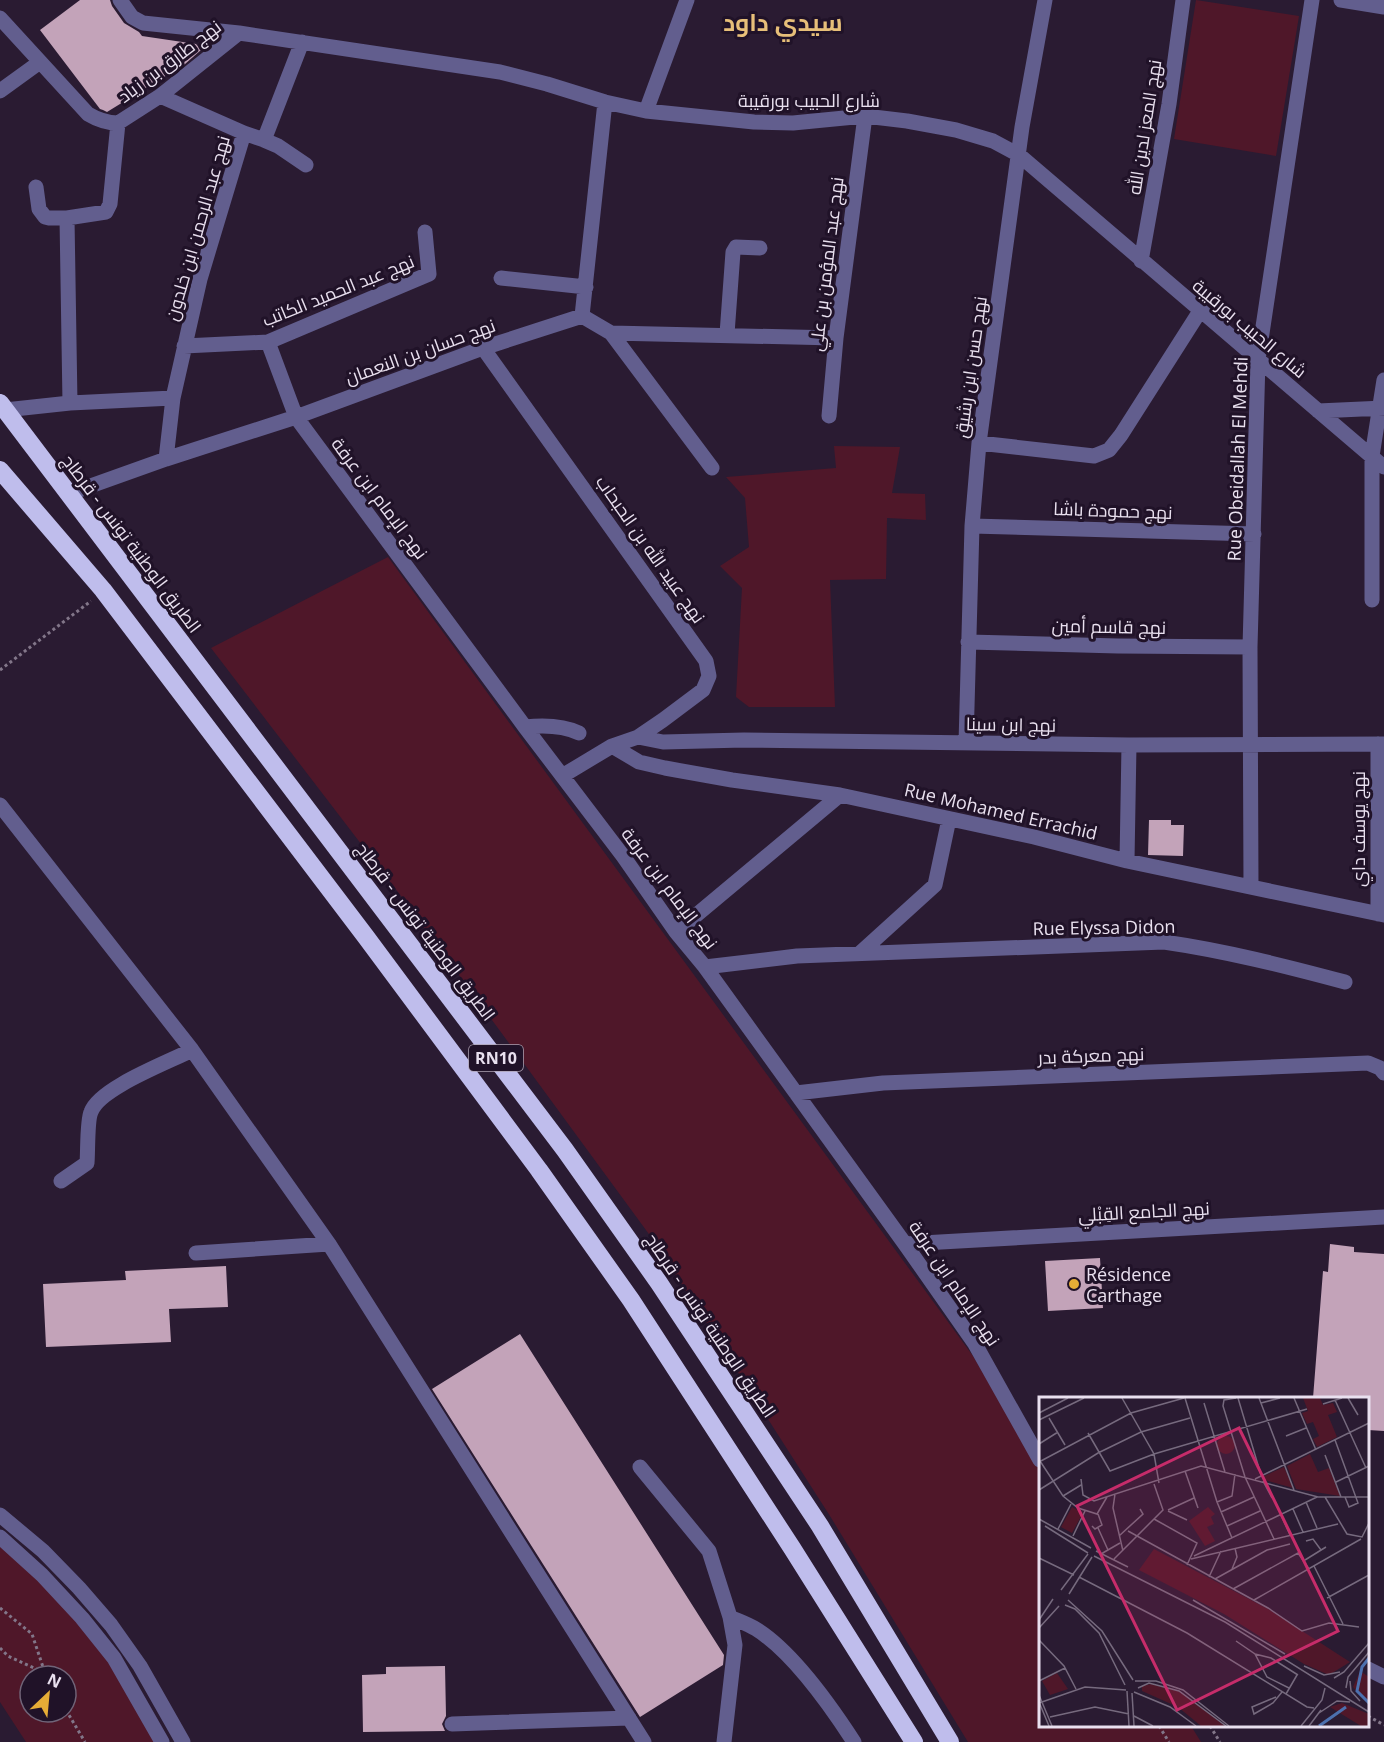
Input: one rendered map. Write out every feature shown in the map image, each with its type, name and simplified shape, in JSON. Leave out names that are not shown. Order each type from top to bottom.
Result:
[{"type":"highway","name":"الطريق الوطنية تونس - قرطاج","points":[[3,407],[565,1150],[652,1274],[820,1526],[950,1742]]},
{"type":"highway","name":"RN10","points":[[1,471],[103,590],[366,937],[538,1170],[631,1300],[799,1558],[914,1742]]},
{"type":"street","name":"شارع الحبيب بورقيبة","points":[[120,0],[132,17],[142,23],[239,33],[500,72],[605,102],[646,111],[754,122],[793,123],[865,116],[956,130],[993,141],[1018,155],[1384,467]]},
{"type":"street","points":[[646,111],[687,0]]},
{"type":"street","name":"نهج حسن ابن رشيق","points":[[966,743],[972,526],[979,443],[1018,155],[1045,0]]},
{"type":"street","name":"نهج المعز لدين الله","points":[[1141,261],[1169,104],[1184,0]]},
{"type":"street","name":"Rue Obeidallah El Mehdi","points":[[1251,886],[1250,647],[1258,360],[1312,0]]},
{"type":"street","points":[[1341,0],[1384,7]]},
{"type":"street","name":"نهج طارق بن زياد","points":[[0,18],[88,114],[104,121],[118,123],[160,96],[239,33]]},
{"type":"street","points":[[264,140],[302,42]]},
{"type":"street","points":[[0,91],[40,62]]},
{"type":"street","points":[[160,96],[244,133]]},
{"type":"street","points":[[605,102],[582,316],[611,333],[712,468]]},
{"type":"street","name":"نهج عبد المؤمن بن علي","points":[[829,416],[836,338],[865,116]]},
{"type":"street","points":[[36,188],[40,213],[49,218],[103,214],[108,209],[118,123]]},
{"type":"street","name":"نهج عبد الرحمن ابن خلدون","points":[[166,459],[173,398],[200,279],[244,133],[285,150],[306,165]]},
{"type":"street","points":[[67,218],[70,403]]},
{"type":"street","name":"نهج عبد الحميد الكاتب","points":[[184,346],[268,342],[429,274],[425,232]]},
{"type":"street","points":[[727,334],[733,252],[736,247],[760,248]]},
{"type":"street","points":[[501,278],[586,287]]},
{"type":"street","points":[[979,443],[1094,456],[1109,450],[1121,435],[1200,311]]},
{"type":"street","name":"نهج حسان بن النعمان","points":[[68,494],[166,459],[296,417],[483,348],[582,316]]},
{"type":"street","points":[[611,333],[836,338]]},
{"type":"street","name":"نهج الإمام ابن عرفة","points":[[268,342],[296,417],[623,856],[676,932],[705,967],[905,1244],[975,1344],[1039,1456]]},
{"type":"street","name":"نهج عبيد الله بن الحبحاب","points":[[483,348],[706,661],[709,676],[703,690],[663,720],[638,737],[612,746],[562,776]]},
{"type":"street","points":[[1372,600],[1372,456],[1382,407],[1384,380]]},
{"type":"street","points":[[3,407],[173,398]]},
{"type":"street","points":[[1318,411],[1382,407]]},
{"type":"street","name":"نهج حمودة باشا","points":[[972,526],[1254,534]]},
{"type":"street","name":"نهج قاسم أمين","points":[[968,642],[1250,647]]},
{"type":"street","points":[[525,727],[541,725],[560,727],[579,733]]},
{"type":"street","name":"نهج ابن سينا","points":[[638,737],[663,742],[744,740],[1129,745],[1381,744]]},
{"type":"street","name":"نهج يوسف داي","points":[[1381,744],[1381,914]]},
{"type":"street","points":[[1127,861],[1129,745]]},
{"type":"street","name":"Rue Mohamed Errachid","points":[[612,746],[639,762],[665,768],[840,795],[1034,837],[1127,861],[1381,914]]},
{"type":"street","points":[[676,932],[840,795]]},
{"type":"street","points":[[0,805],[192,1050],[329,1244],[644,1742]]},
{"type":"street","points":[[860,953],[935,885],[949,819]]},
{"type":"street","name":"Rue Elyssa Didon","points":[[705,967],[797,956],[1164,942],[1209,949],[1345,982]]},
{"type":"street","points":[[61,1181],[87,1163],[90,1113],[96,1101],[112,1090],[192,1050]]},
{"type":"street","name":"نهج معركة بدر","points":[[796,1093],[883,1083],[1368,1063],[1380,1068],[1384,1073]]},
{"type":"street","name":"نهج الجامع القِبْلي","points":[[905,1244],[1384,1217]]},
{"type":"street","points":[[196,1253],[329,1244]]},
{"type":"street","points":[[640,1467],[709,1551],[730,1617],[735,1645],[724,1742]]},
{"type":"street","points":[[0,1515],[43,1551],[111,1625],[140,1666],[183,1742]]},
{"type":"street","points":[[0,1537],[42,1575],[82,1618],[114,1658],[162,1742]]},
{"type":"street","points":[[730,1617],[767,1637],[793,1662],[830,1706],[854,1742]]},
{"type":"street","points":[[1369,1670],[1384,1677]]},
{"type":"street","points":[[452,1724],[629,1718]]},
{"type":"path","points":[[0,670],[103,590]]},
{"type":"path","points":[[0,1608],[32,1634],[41,1664]]},
{"type":"path","points":[[0,1648],[8,1656],[24,1664]]},
{"type":"path","points":[[1369,1717],[1384,1725]]},
{"type":"path","points":[[74,1724],[85,1742]]},
{"type":"path","points":[[1160,1727],[1169,1742]]},
{"type":"path","points":[[1211,1727],[1220,1742]]},
{"type":"shaded area","points":[[1196,0],[1299,16],[1276,156],[1174,139]]},
{"type":"shaded area","points":[[834,446],[900,447],[892,493],[925,494],[926,520],[887,518],[886,579],[830,580],[835,707],[749,707],[736,697],[742,588],[720,566],[749,547],[745,498],[726,477],[836,468]]},
{"type":"shaded area","points":[[388,557],[973,1356],[1039,1469],[1039,1727],[1192,1727],[1201,1742],[968,1742],[830,1516],[654,1241],[404,900],[211,648]]},
{"type":"shaded area","points":[[0,1545],[29,1568],[83,1625],[122,1676],[157,1742],[26,1742],[0,1702]]},
{"type":"building","points":[[80,0],[110,0],[124,23],[142,36],[196,44],[201,50],[185,64],[107,112],[100,109],[40,30]]},
{"type":"building","points":[[1149,820],[1171,820],[1171,825],[1184,825],[1183,856],[1148,855]]},
{"type":"building","points":[[1330,1244],[1354,1247],[1354,1252],[1384,1254],[1384,1431],[1369,1430],[1369,1397],[1313,1397],[1323,1271],[1328,1272]]},
{"type":"building","name":"Résidence Carthage","points":[[1100,1258],[1103,1308],[1048,1311],[1045,1261]]},
{"type":"building","points":[[226,1266],[228,1307],[169,1309],[171,1342],[46,1347],[43,1284],[126,1280],[125,1271]]},
{"type":"building","points":[[520,1334],[724,1655],[723,1665],[640,1717],[432,1389]]},
{"type":"building","points":[[445,1666],[446,1716],[442,1724],[445,1731],[363,1732],[362,1675],[386,1674],[386,1667]]},
{"type":"place","name":"Résidence Carthage","points":[[1074,1284]]},
{"type":"district","name":"سيدي داود","points":[[783,21]]}]
